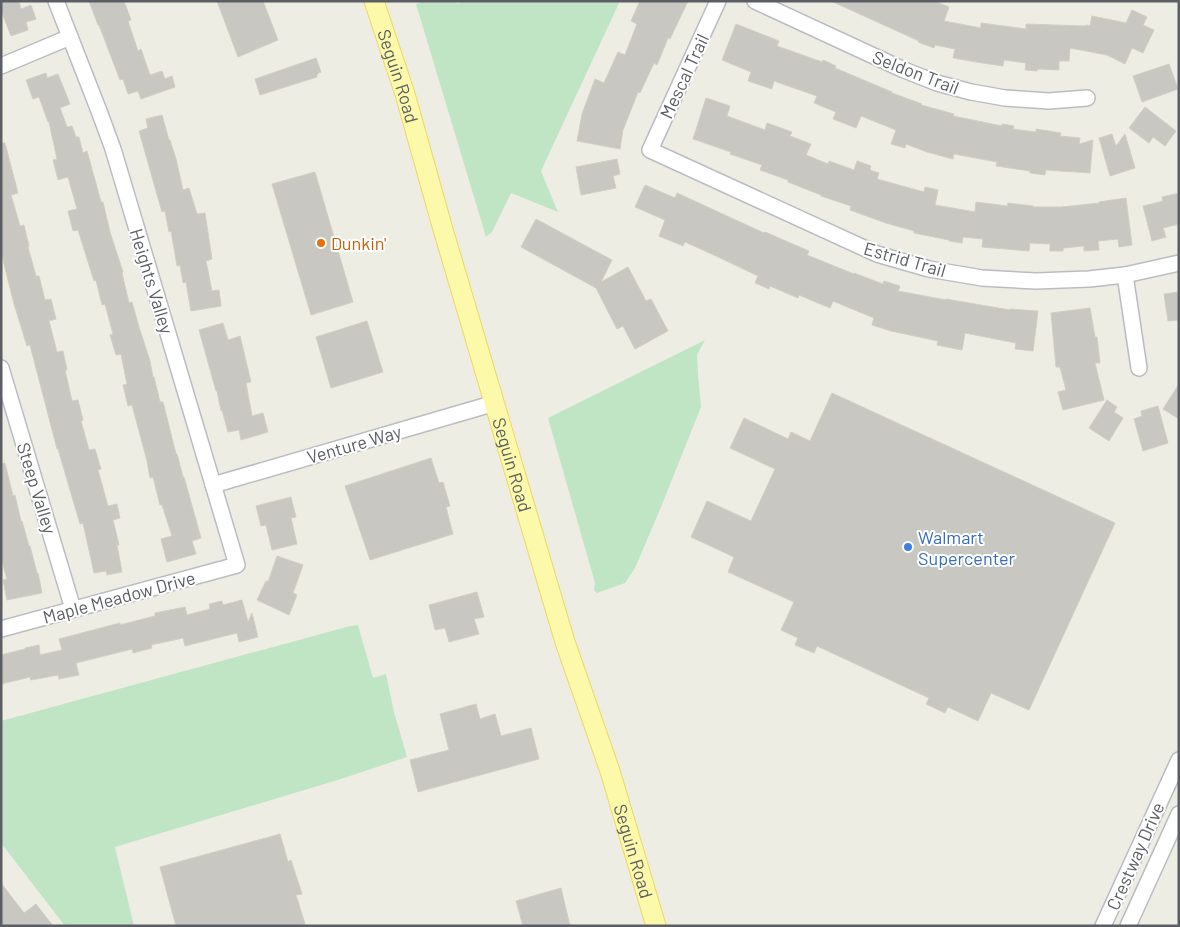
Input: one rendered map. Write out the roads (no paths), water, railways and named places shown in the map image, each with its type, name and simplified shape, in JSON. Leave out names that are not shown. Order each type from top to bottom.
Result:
[{"type":"main road","name":"Seguin Road","points":[[374,1],[405,94],[565,642],[610,771],[656,926]]},
{"type":"street","name":"Heights Valley","points":[[56,1],[99,110],[112,149],[236,565]]},
{"type":"street","name":"Mescal Trail","points":[[650,150],[718,1]]},
{"type":"street","name":"Seldon Trail","points":[[755,1],[904,70],[937,83],[1005,98],[1049,100],[1087,98]]},
{"type":"street","points":[[1,66],[70,37]]},
{"type":"street","name":"Estrid Trail","points":[[650,150],[877,254],[928,268],[982,278],[1036,281],[1089,279],[1125,275],[1179,263]]},
{"type":"street","points":[[1125,275],[1138,368]]},
{"type":"street","name":"Steep Valley","points":[[1,368],[73,609]]},
{"type":"street","name":"Venture Way","points":[[213,485],[495,403]]},
{"type":"street","name":"Maple Meadow Drive","points":[[1,628],[236,565]]},
{"type":"street","name":"Crestway Drive","points":[[1103,926],[1179,760]]},
{"type":"street","name":"Crestway Drive","points":[[1128,926],[1179,814]]},
{"type":"street","points":[[1149,826],[1169,835]]},
{"type":"place","name":"Dunkin'","points":[[321,243]]},
{"type":"place","name":"Walmart Supercenter","points":[[908,547]]}]
